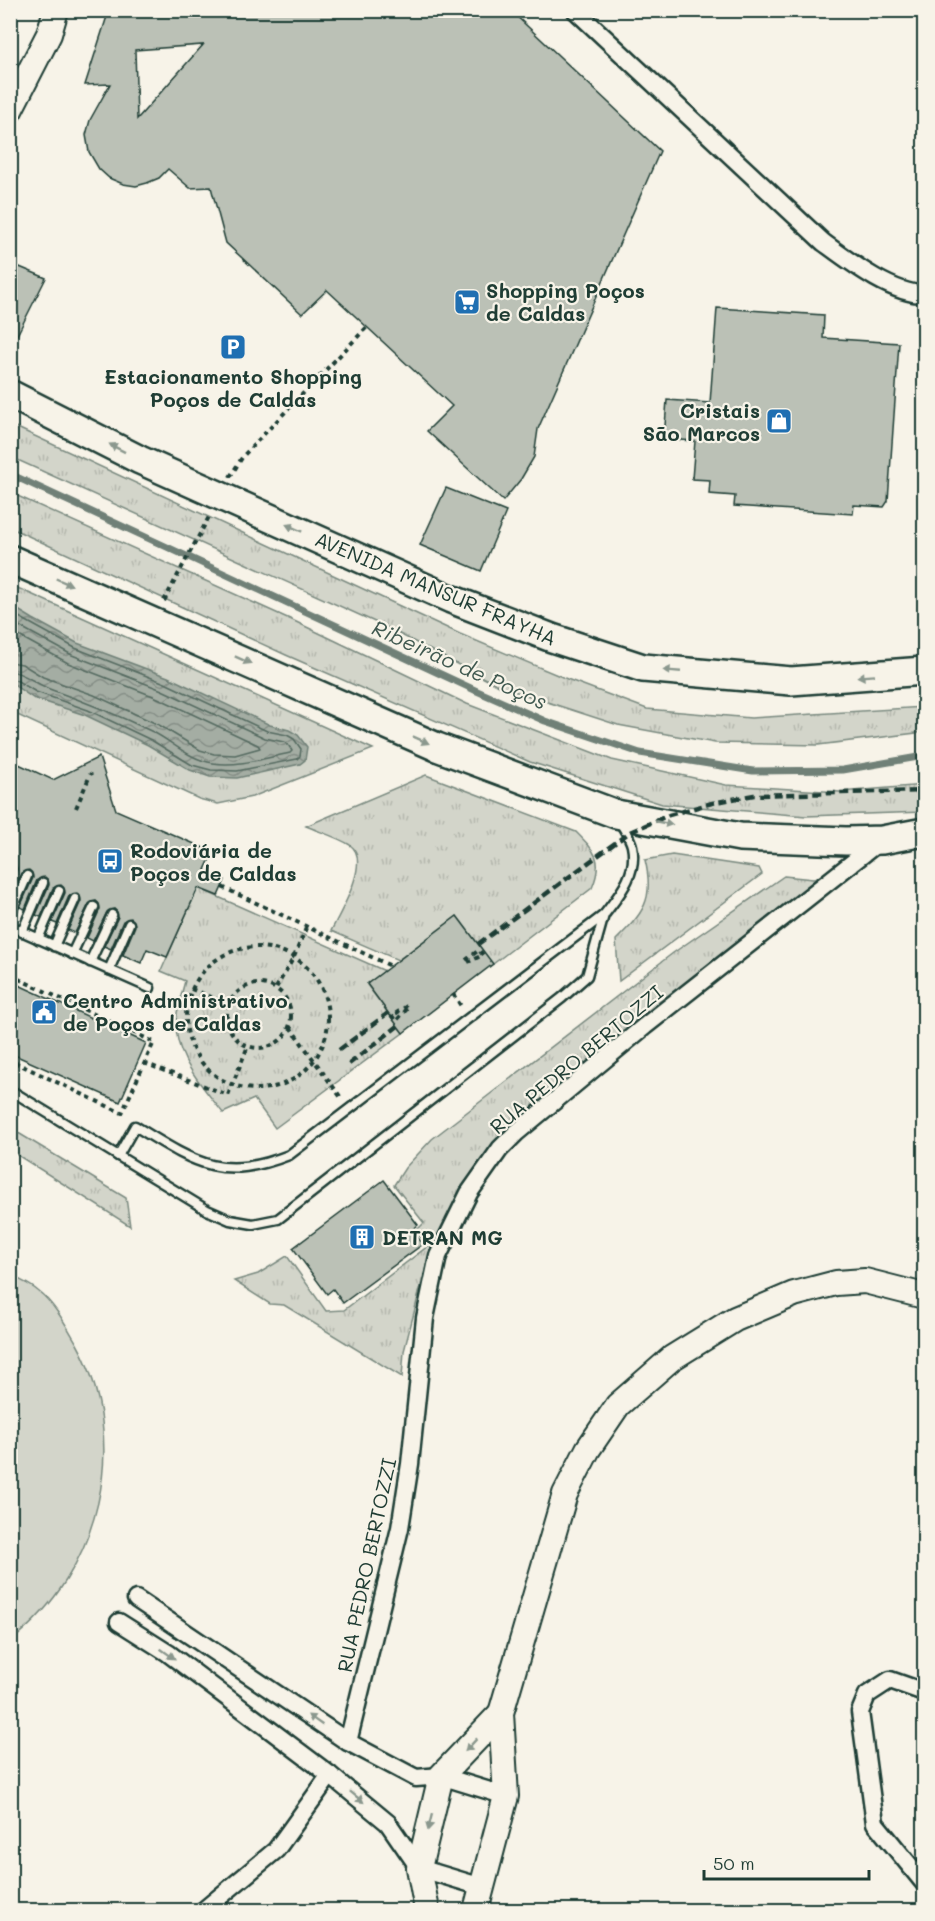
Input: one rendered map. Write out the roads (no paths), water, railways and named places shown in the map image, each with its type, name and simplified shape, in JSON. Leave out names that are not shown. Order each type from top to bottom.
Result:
[{"type":"main road","name":"AVENIDA MANSUR FRAYHA","points":[[10,394],[140,460],[451,599],[552,638],[643,668],[791,681],[924,671]]},
{"type":"main road","points":[[10,558],[437,747],[616,814],[740,837],[846,842],[882,840],[924,832]]},
{"type":"street","points":[[10,110],[49,34],[56,10]]},
{"type":"street","points":[[576,10],[823,242],[857,267],[885,282],[917,294],[924,294]]},
{"type":"street","name":"RUA PEDRO BERTOZZI","points":[[348,1742],[400,1528],[410,1464],[425,1318],[433,1278],[438,1256],[469,1193],[500,1149],[516,1132],[645,1026],[882,840]]},
{"type":"street","points":[[476,1911],[506,1796],[501,1713],[565,1494],[588,1449],[618,1405],[672,1358],[735,1319],[794,1294],[836,1283],[865,1281],[924,1296]]},
{"type":"street","points":[[136,1599],[348,1742],[416,1778],[441,1776],[506,1796]]},
{"type":"street","points":[[119,1622],[168,1653],[330,1775],[388,1823],[419,1868],[482,1887]]},
{"type":"street","points":[[924,1692],[890,1680],[867,1695],[860,1712],[875,1823],[924,1883]]},
{"type":"street","points":[[427,1911],[419,1868],[441,1776],[501,1713]]},
{"type":"street","points":[[204,1911],[276,1850],[330,1775]]},
{"type":"lane","points":[[118,1156],[135,1126],[203,1164],[237,1169],[264,1165],[289,1155],[604,915],[626,884],[632,868],[632,844],[616,814]]},
{"type":"lane","points":[[10,914],[27,876]]},
{"type":"lane","points":[[22,932],[43,883]]},
{"type":"lane","points":[[38,939],[59,891]]},
{"type":"lane","points":[[54,946],[75,899]]},
{"type":"lane","points":[[72,954],[93,907]]},
{"type":"lane","points":[[90,962],[112,915]]},
{"type":"lane","points":[[10,1090],[207,1210],[230,1220],[253,1224],[278,1219],[562,998],[587,976],[604,915]]},
{"type":"lane","points":[[109,970],[129,924]]},
{"type":"lane","points":[[10,926],[150,988]]},
{"type":"water","points":[[10,605],[77,643],[168,677],[270,725],[289,730],[298,735],[307,747],[305,760],[300,764],[237,778],[210,777],[190,770],[148,745],[85,715],[33,698],[11,683]]},
{"type":"waterway","name":"Ribeirão de Poços","points":[[10,474],[477,691],[545,721],[640,753],[753,771],[843,770],[924,756]]},
{"type":"railway","points":[[478,944],[630,832],[669,815],[712,803],[754,795],[924,791]]},
{"type":"railway","points":[[339,1050],[388,1013]]},
{"type":"railway","points":[[349,1064],[398,1026]]},
{"type":"place","name":"Shopping Poços de Caldas","points":[[467,302]]},
{"type":"place","name":"Estacionamento Shopping Poços de Caldas","points":[[233,347]]},
{"type":"place","name":"Cristais São Marcos","points":[[779,421]]},
{"type":"place","name":"Rodoviária de Poços de Caldas","points":[[110,861]]},
{"type":"place","name":"Centro Administrativo de Poços de Caldas","points":[[44,1012]]},
{"type":"place","name":"DETRAN MG","points":[[362,1237]]}]
